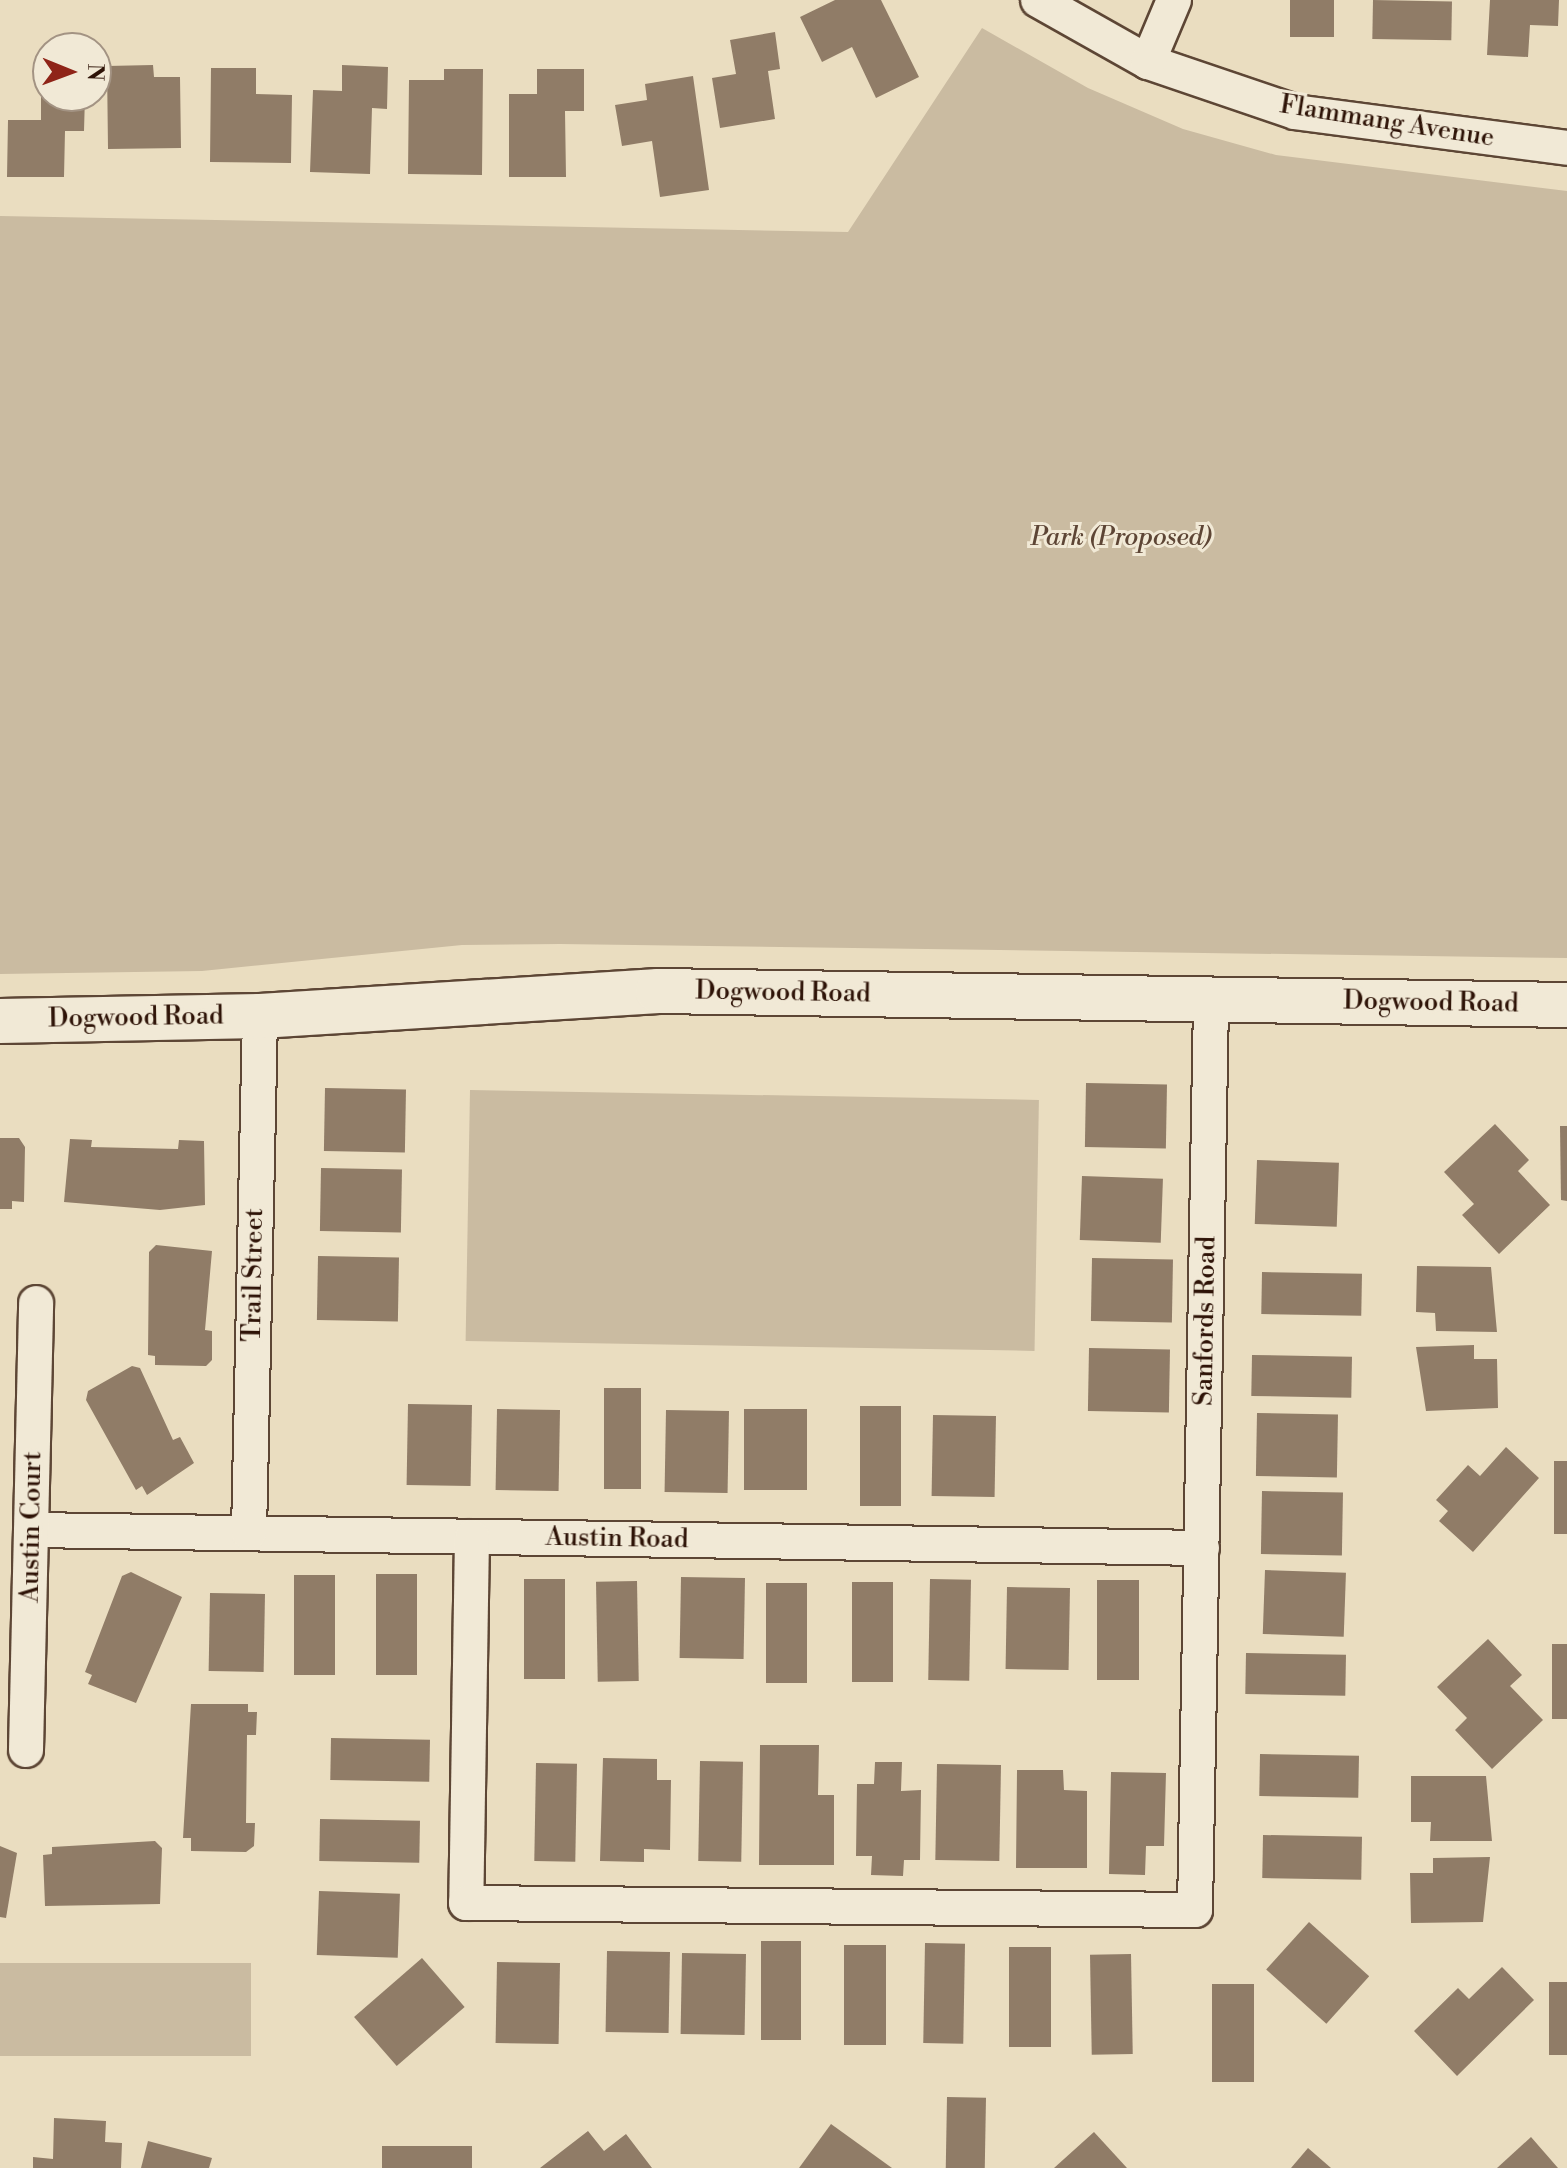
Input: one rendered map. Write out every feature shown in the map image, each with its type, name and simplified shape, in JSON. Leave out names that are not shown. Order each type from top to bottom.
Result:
[{"type":"street","name":"Flammang Avenue","points":[[1038,0],[1148,62],[1295,112],[1567,148]]},
{"type":"street","points":[[1148,62],[1174,0]]},
{"type":"street","name":"Dogwood Road","points":[[0,1021],[260,1016],[658,991],[1567,1005]]},
{"type":"street","name":"Sanfords Road","points":[[472,1537],[466,1903],[1195,1910],[1211,999]]},
{"type":"street","name":"Trail Street","points":[[249,1533],[260,1016]]},
{"type":"street","name":"Austin Court","points":[[26,1750],[36,1303]]},
{"type":"street","name":"Austin Road","points":[[32,1530],[1202,1548]]},
{"type":"green space","name":"Park (Proposed)","points":[[982,28],[1088,88],[1183,129],[1276,155],[1567,191],[1567,958],[462,945],[202,971],[0,974],[0,216],[848,232]]},
{"type":"green space","points":[[470,1090],[1039,1100],[1035,1351],[466,1341]]},
{"type":"green space","points":[[0,1963],[251,1963],[251,2056],[0,2056]]},
{"type":"building","points":[[835,0],[881,0],[919,77],[876,98],[852,47],[822,62],[800,17]]},
{"type":"building","points":[[1290,0],[1334,0],[1334,37],[1290,37]]},
{"type":"building","points":[[1373,0],[1452,1],[1451,40],[1372,39]]},
{"type":"building","points":[[1490,0],[1559,0],[1558,26],[1530,25],[1528,57],[1487,55]]},
{"type":"building","points":[[775,32],[780,69],[768,71],[775,119],[720,128],[712,78],[736,74],[730,40]]},
{"type":"building","points":[[153,65],[154,77],[180,77],[181,148],[108,149],[112,66]]},
{"type":"building","points":[[342,65],[388,67],[387,109],[372,108],[370,174],[310,172],[313,90],[342,91]]},
{"type":"building","points":[[211,68],[256,68],[256,94],[292,95],[291,163],[210,162]]},
{"type":"building","points":[[444,69],[483,69],[482,175],[408,174],[409,80],[444,80]]},
{"type":"building","points":[[537,69],[584,69],[584,111],[565,111],[566,177],[509,177],[509,94],[537,94]]},
{"type":"building","points":[[693,76],[709,190],[660,197],[652,141],[622,146],[615,105],[647,100],[645,84]]},
{"type":"building","points":[[41,112],[85,112],[84,131],[65,131],[64,177],[7,177],[8,120],[41,120]]},
{"type":"building","points":[[1086,1083],[1167,1084],[1166,1148],[1085,1147]]},
{"type":"building","points":[[325,1088],[406,1089],[405,1152],[324,1151]]},
{"type":"building","points":[[1495,1124],[1529,1160],[1518,1171],[1550,1205],[1499,1254],[1462,1215],[1474,1204],[1444,1172]]},
{"type":"building","points":[[1560,1126],[1567,1126],[1567,1201],[1561,1200]]},
{"type":"building","points":[[0,1138],[19,1138],[25,1147],[24,1202],[12,1201],[12,1209],[0,1209]]},
{"type":"building","points":[[70,1139],[92,1140],[91,1147],[178,1149],[179,1140],[204,1141],[205,1205],[160,1210],[64,1202]]},
{"type":"building","points":[[1257,1160],[1339,1163],[1337,1227],[1255,1224]]},
{"type":"building","points":[[321,1168],[402,1169],[401,1232],[320,1231]]},
{"type":"building","points":[[1082,1176],[1163,1179],[1161,1243],[1080,1240]]},
{"type":"building","points":[[156,1245],[212,1251],[205,1330],[212,1331],[212,1360],[206,1366],[155,1365],[155,1356],[148,1355],[149,1252]]},
{"type":"building","points":[[318,1256],[399,1257],[398,1321],[317,1320]]},
{"type":"building","points":[[1092,1258],[1173,1259],[1172,1322],[1091,1321]]},
{"type":"building","points":[[1417,1266],[1491,1267],[1497,1332],[1436,1331],[1435,1313],[1416,1312]]},
{"type":"building","points":[[1262,1272],[1362,1274],[1361,1316],[1261,1314]]},
{"type":"building","points":[[1474,1345],[1474,1359],[1497,1359],[1498,1408],[1426,1411],[1416,1347]]},
{"type":"building","points":[[1089,1348],[1170,1349],[1169,1412],[1088,1411]]},
{"type":"building","points":[[1252,1355],[1352,1357],[1351,1398],[1251,1396]]},
{"type":"building","points":[[132,1366],[140,1368],[173,1440],[180,1437],[194,1463],[147,1495],[142,1486],[136,1490],[86,1400],[88,1391]]},
{"type":"building","points":[[604,1388],[641,1388],[641,1489],[604,1489]]},
{"type":"building","points":[[408,1404],[472,1405],[471,1486],[407,1485]]},
{"type":"building","points":[[860,1406],[901,1406],[901,1506],[860,1506]]},
{"type":"building","points":[[497,1409],[560,1410],[559,1491],[496,1490]]},
{"type":"building","points":[[744,1409],[807,1409],[807,1490],[744,1490]]},
{"type":"building","points":[[666,1410],[729,1411],[728,1493],[665,1492]]},
{"type":"building","points":[[1257,1413],[1338,1414],[1337,1477],[1256,1476]]},
{"type":"building","points":[[933,1415],[996,1416],[995,1497],[932,1496]]},
{"type":"building","points":[[1506,1447],[1539,1478],[1473,1552],[1439,1521],[1448,1511],[1436,1500],[1468,1465],[1480,1476]]},
{"type":"building","points":[[1554,1461],[1567,1461],[1567,1534],[1554,1534]]},
{"type":"building","points":[[1262,1491],[1343,1492],[1342,1555],[1261,1554]]},
{"type":"building","points":[[1265,1570],[1346,1573],[1344,1637],[1263,1634]]},
{"type":"building","points":[[131,1572],[182,1597],[136,1703],[88,1684],[92,1675],[85,1672],[122,1576]]},
{"type":"building","points":[[376,1574],[417,1574],[417,1675],[376,1675]]},
{"type":"building","points":[[294,1575],[335,1575],[335,1675],[294,1675]]},
{"type":"building","points":[[681,1577],[745,1578],[744,1659],[680,1658]]},
{"type":"building","points":[[524,1579],[565,1579],[565,1679],[524,1679]]},
{"type":"building","points":[[930,1579],[971,1580],[969,1681],[928,1680]]},
{"type":"building","points":[[1097,1580],[1139,1580],[1139,1680],[1097,1680]]},
{"type":"building","points":[[637,1581],[639,1681],[598,1682],[596,1582]]},
{"type":"building","points":[[852,1582],[893,1582],[893,1682],[852,1682]]},
{"type":"building","points":[[766,1583],[807,1583],[807,1683],[766,1683]]},
{"type":"building","points":[[1007,1587],[1070,1588],[1069,1670],[1006,1669]]},
{"type":"building","points":[[210,1593],[265,1594],[264,1672],[209,1671]]},
{"type":"building","points":[[1488,1639],[1522,1675],[1510,1686],[1543,1720],[1492,1769],[1455,1730],[1467,1718],[1437,1687]]},
{"type":"building","points":[[1552,1644],[1567,1644],[1567,1719],[1552,1719]]},
{"type":"building","points":[[1246,1653],[1346,1655],[1345,1696],[1245,1694]]},
{"type":"building","points":[[191,1704],[248,1704],[248,1712],[257,1712],[256,1735],[247,1735],[246,1823],[255,1823],[254,1846],[246,1852],[191,1851],[191,1838],[183,1838]]},
{"type":"building","points":[[331,1738],[430,1740],[429,1782],[330,1780]]},
{"type":"building","points":[[760,1745],[819,1745],[818,1795],[834,1795],[834,1865],[759,1865]]},
{"type":"building","points":[[1260,1754],[1359,1756],[1358,1798],[1259,1796]]},
{"type":"building","points":[[603,1758],[657,1759],[657,1780],[671,1780],[670,1850],[644,1849],[644,1862],[600,1861]]},
{"type":"building","points":[[700,1761],[743,1762],[741,1862],[698,1861]]},
{"type":"building","points":[[875,1762],[902,1762],[901,1791],[921,1790],[920,1860],[904,1860],[903,1876],[871,1875],[872,1856],[856,1856],[857,1784],[874,1784]]},
{"type":"building","points":[[536,1763],[577,1764],[575,1862],[534,1861]]},
{"type":"building","points":[[937,1764],[1001,1765],[999,1861],[935,1860]]},
{"type":"building","points":[[1017,1770],[1063,1770],[1064,1790],[1087,1791],[1087,1868],[1016,1868]]},
{"type":"building","points":[[1111,1772],[1166,1773],[1164,1846],[1146,1846],[1145,1875],[1109,1874]]},
{"type":"building","points":[[1411,1776],[1486,1776],[1492,1841],[1430,1841],[1431,1822],[1411,1822]]},
{"type":"building","points":[[320,1819],[420,1821],[419,1863],[319,1861]]},
{"type":"building","points":[[1263,1835],[1362,1837],[1361,1880],[1262,1878]]},
{"type":"building","points":[[155,1841],[162,1848],[160,1904],[45,1906],[43,1855],[52,1854],[52,1847]]},
{"type":"building","points":[[0,1846],[17,1853],[6,1918],[0,1917]]},
{"type":"building","points":[[1490,1857],[1483,1922],[1411,1923],[1410,1873],[1433,1873],[1433,1858]]},
{"type":"building","points":[[319,1891],[400,1894],[398,1958],[317,1955]]},
{"type":"building","points":[[1309,1922],[1369,1976],[1326,2024],[1266,1970]]},
{"type":"building","points":[[761,1941],[801,1941],[801,2040],[761,2040]]},
{"type":"building","points":[[925,1943],[965,1944],[963,2044],[923,2043]]},
{"type":"building","points":[[844,1945],[886,1945],[886,2045],[844,2045]]},
{"type":"building","points":[[1009,1947],[1051,1947],[1051,2047],[1009,2047]]},
{"type":"building","points":[[607,1951],[670,1952],[669,2033],[606,2032]]},
{"type":"building","points":[[682,1953],[746,1954],[745,2035],[681,2034]]},
{"type":"building","points":[[1131,1954],[1133,2054],[1092,2055],[1090,1955]]},
{"type":"building","points":[[422,1958],[465,2007],[397,2066],[354,2017]]},
{"type":"building","points":[[497,1962],[560,1963],[559,2044],[496,2043]]},
{"type":"building","points":[[1502,1967],[1534,2000],[1457,2076],[1414,2031],[1458,1988],[1469,1999]]},
{"type":"building","points":[[1549,1982],[1567,1982],[1567,2055],[1549,2055]]},
{"type":"building","points":[[1212,1984],[1254,1984],[1254,2082],[1212,2082]]},
{"type":"building","points":[[947,2097],[986,2098],[985,2168],[946,2168]]},
{"type":"building","points":[[54,2118],[106,2121],[105,2142],[122,2143],[121,2168],[33,2168],[33,2157],[53,2159]]},
{"type":"building","points":[[831,2124],[892,2168],[799,2168]]},
{"type":"building","points":[[588,2131],[604,2151],[626,2134],[652,2168],[540,2168]]},
{"type":"building","points":[[1094,2132],[1127,2168],[1054,2168]]},
{"type":"building","points":[[1531,2137],[1558,2168],[1497,2168]]},
{"type":"building","points":[[148,2141],[212,2158],[209,2168],[141,2168]]},
{"type":"building","points":[[382,2146],[472,2146],[472,2168],[382,2168]]},
{"type":"building","points":[[1308,2148],[1331,2168],[1291,2168]]}]
